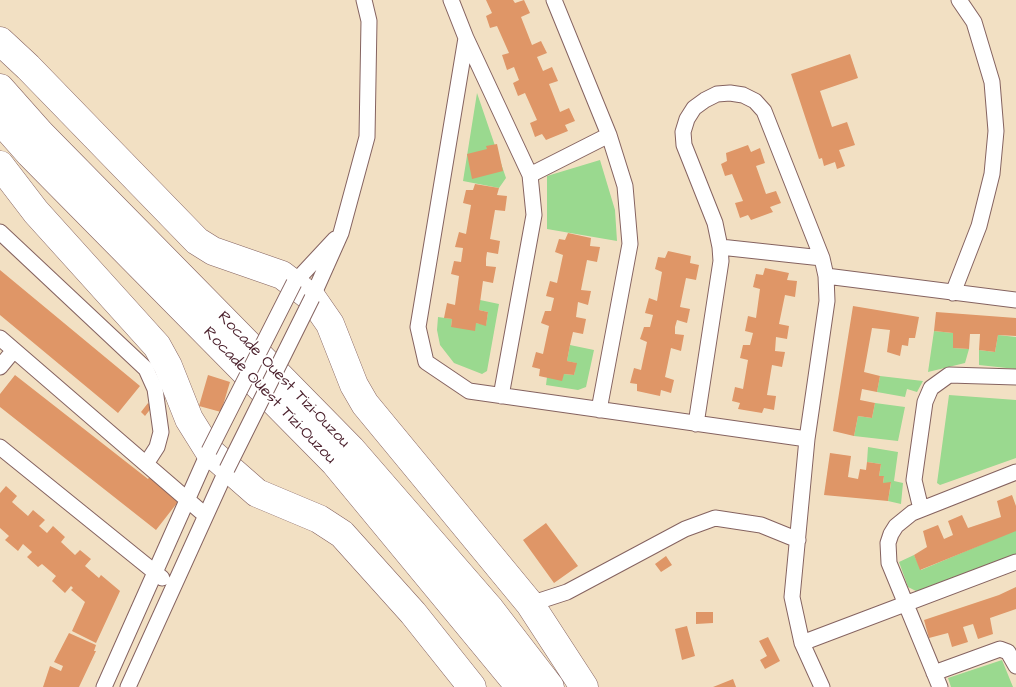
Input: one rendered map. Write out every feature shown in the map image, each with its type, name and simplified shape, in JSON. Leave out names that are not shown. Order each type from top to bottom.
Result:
[{"type":"highway","points":[[0,41],[38,77],[197,241],[213,251],[270,270],[303,291],[330,324],[354,385],[365,404],[530,604],[584,687]]},
{"type":"highway","name":"Rocade Ouest Tizi-Ouzou","points":[[0,88],[40,133],[351,449],[490,609],[550,687]]},
{"type":"highway","name":"Rocade OUest Tizi-Ouzou","points":[[0,120],[30,154],[335,463],[520,687]]},
{"type":"highway","points":[[0,166],[36,212],[157,346],[168,366],[189,419],[218,460],[257,493],[319,519],[342,534],[413,613],[472,687]]},
{"type":"street","points":[[104,687],[187,499],[218,460],[303,291],[341,233],[367,136],[368,21],[364,0]]},
{"type":"street","points":[[451,0],[466,38],[530,175],[534,215],[502,396]]},
{"type":"street","points":[[554,0],[609,135],[624,186],[630,244],[599,410]]},
{"type":"street","points":[[953,293],[979,226],[992,174],[996,131],[992,82],[974,22],[959,0]]},
{"type":"street","points":[[466,38],[418,326],[426,362],[469,391],[807,438]]},
{"type":"street","points":[[696,424],[721,261],[715,223],[684,145],[683,132],[691,114],[704,100],[717,94],[730,93],[743,95],[755,101],[764,111],[822,258],[826,276],[827,301],[807,438],[792,597],[802,643],[822,687]]},
{"type":"street","points":[[530,175],[609,135]]},
{"type":"street","points":[[0,232],[146,369],[155,389],[161,432],[157,447],[146,464]]},
{"type":"street","points":[[128,687],[205,515],[218,460],[303,291],[341,233]]},
{"type":"street","points":[[720,247],[822,258]]},
{"type":"street","points":[[826,276],[1016,300]]},
{"type":"street","points":[[0,338],[205,515]]},
{"type":"street","points":[[0,366],[14,350]]},
{"type":"street","points":[[921,509],[914,480],[925,402],[930,388],[949,375],[1016,377]]},
{"type":"street","points":[[1,450],[173,586]]},
{"type":"street","points":[[1016,472],[921,509],[903,519],[896,526],[888,544],[889,563],[937,680],[1000,649],[1008,652],[1016,666]]},
{"type":"street","points":[[530,604],[567,592],[685,529],[715,518],[761,525],[798,540]]},
{"type":"street","points":[[802,643],[1016,562]]},
{"type":"green space","points":[[477,93],[506,178],[499,188],[463,181]]},
{"type":"green space","points":[[600,160],[615,210],[617,241],[547,229],[547,176]]},
{"type":"green space","points":[[480,300],[499,304],[487,371],[482,374],[454,363],[440,345],[437,330],[438,317],[452,319],[451,327],[476,323],[486,325],[488,312],[479,310]]},
{"type":"green space","points":[[934,331],[953,333],[953,348],[969,349],[965,363],[928,372]]},
{"type":"green space","points":[[998,335],[1016,337],[1016,369],[979,365],[979,350],[995,352]]},
{"type":"green space","points":[[570,345],[594,350],[586,387],[578,390],[546,385],[547,377],[564,374],[574,375],[576,363],[567,361]]},
{"type":"green space","points":[[880,376],[923,381],[917,392],[907,389],[905,397],[877,392]]},
{"type":"green space","points":[[949,395],[1016,400],[1016,458],[940,485],[937,483]]},
{"type":"green space","points":[[875,403],[905,407],[898,441],[854,436],[858,416],[872,418]]},
{"type":"green space","points":[[868,447],[898,452],[894,481],[903,483],[901,504],[888,501],[891,483],[883,483],[884,476],[879,476],[881,464],[867,462]]},
{"type":"green space","points":[[1016,530],[1016,555],[918,592],[908,587],[899,562],[914,555],[921,570]]},
{"type":"green space","points":[[1002,660],[1013,687],[951,687],[948,678]]},
{"type":"building","points":[[486,0],[513,0],[515,3],[524,0],[530,13],[521,17],[532,45],[541,41],[547,53],[537,57],[543,71],[552,67],[558,81],[549,84],[560,112],[569,108],[575,121],[565,125],[568,131],[546,140],[542,134],[535,137],[530,123],[537,120],[525,93],[518,96],[513,83],[519,80],[514,67],[507,70],[502,55],[509,53],[497,26],[490,28],[486,16],[492,13]]},
{"type":"building","points":[[850,54],[858,78],[820,91],[832,127],[847,122],[855,145],[839,150],[845,166],[837,169],[835,162],[824,166],[822,158],[819,159],[791,74]]},
{"type":"building","points":[[497,144],[503,171],[472,179],[467,154],[487,149],[486,146]]},
{"type":"building","points":[[748,145],[751,152],[760,148],[765,163],[756,166],[766,194],[776,191],[781,203],[770,207],[773,212],[751,220],[748,215],[740,218],[735,203],[743,201],[732,174],[725,176],[721,164],[727,161],[726,153]]},
{"type":"building","points":[[475,184],[499,188],[497,195],[507,196],[505,211],[495,210],[490,239],[500,241],[498,254],[487,252],[486,266],[496,267],[493,283],[483,281],[479,310],[488,312],[486,326],[476,323],[475,331],[451,327],[452,319],[444,318],[447,303],[455,305],[459,276],[451,274],[454,261],[461,262],[463,248],[455,247],[459,232],[466,234],[471,205],[463,203],[466,190],[473,190]]},
{"type":"building","points":[[568,233],[591,238],[590,246],[600,247],[597,262],[587,260],[581,290],[591,291],[588,305],[578,302],[576,317],[586,319],[583,334],[573,332],[570,345],[567,361],[577,363],[574,375],[564,374],[562,381],[539,376],[540,369],[532,367],[536,352],[543,354],[549,326],[541,323],[545,311],[551,311],[554,298],[546,296],[550,281],[557,283],[563,255],[555,252],[559,239],[565,240]]},
{"type":"building","points":[[668,251],[691,256],[690,263],[699,265],[696,280],[686,278],[680,307],[690,309],[687,323],[677,320],[675,327],[675,334],[684,335],[681,351],[671,348],[665,377],[674,380],[671,393],[661,390],[660,396],[637,391],[637,384],[630,383],[634,368],[641,370],[647,342],[640,339],[644,327],[650,327],[653,315],[645,313],[649,298],[657,301],[662,272],[655,269],[658,257],[665,258]]},
{"type":"building","points":[[765,268],[789,273],[787,280],[797,281],[795,297],[785,295],[779,324],[789,326],[787,339],[776,337],[775,351],[785,352],[782,367],[772,365],[767,395],[776,396],[774,410],[764,408],[762,413],[738,409],[740,403],[732,401],[735,387],[743,389],[748,360],[740,358],[743,345],[750,345],[753,333],[745,331],[748,316],[756,318],[760,289],[753,287],[756,274],[763,275]]},
{"type":"building","points":[[0,270],[140,386],[118,413],[0,315]]},
{"type":"building","points":[[853,306],[919,317],[915,338],[909,338],[908,346],[902,345],[900,356],[887,352],[890,330],[872,328],[864,372],[880,376],[877,392],[862,389],[860,400],[875,403],[872,418],[858,416],[854,436],[833,431]]},
{"type":"building","points":[[936,312],[1016,318],[1016,336],[998,335],[995,352],[979,350],[980,334],[970,334],[969,349],[953,348],[953,333],[934,331]]},
{"type":"building","points":[[15,375],[148,479],[152,474],[181,498],[156,530],[0,407],[0,394]]},
{"type":"building","points":[[208,375],[230,382],[221,412],[199,406]]},
{"type":"building","points":[[148,403],[152,407],[145,416],[141,412]]},
{"type":"building","points":[[830,453],[851,456],[848,477],[858,479],[860,469],[866,470],[867,462],[881,464],[879,476],[884,476],[883,483],[891,482],[888,501],[824,495]]},
{"type":"building","points":[[6,486],[17,496],[12,502],[28,516],[33,510],[45,520],[39,526],[47,533],[53,526],[65,537],[61,542],[75,555],[80,550],[91,559],[85,566],[99,578],[101,575],[120,591],[96,643],[72,631],[85,602],[71,590],[73,588],[71,586],[65,593],[52,581],[56,576],[42,564],[38,567],[27,557],[32,552],[23,544],[18,551],[5,540],[9,536],[0,528],[0,493]]},
{"type":"building","points":[[1012,495],[1016,506],[1016,531],[920,570],[914,555],[927,547],[923,531],[938,525],[944,539],[953,535],[948,521],[962,515],[968,528],[1001,517],[997,501]]},
{"type":"building","points":[[546,523],[578,566],[554,583],[523,540]]},
{"type":"building","points":[[666,556],[672,565],[661,572],[655,564]]},
{"type":"building","points":[[1016,587],[1016,609],[990,618],[993,634],[978,639],[973,624],[963,627],[968,642],[952,647],[948,633],[929,638],[924,620],[999,595]]},
{"type":"building","points":[[696,612],[713,612],[713,623],[696,624]]},
{"type":"building","points":[[687,626],[695,656],[682,660],[675,629]]},
{"type":"building","points":[[69,633],[96,645],[94,651],[96,651],[79,687],[43,687],[50,666],[61,671],[63,666],[54,662]]},
{"type":"building","points":[[768,637],[780,661],[765,669],[760,660],[767,656],[759,641]]},
{"type":"building","points":[[733,679],[736,687],[713,687]]}]
